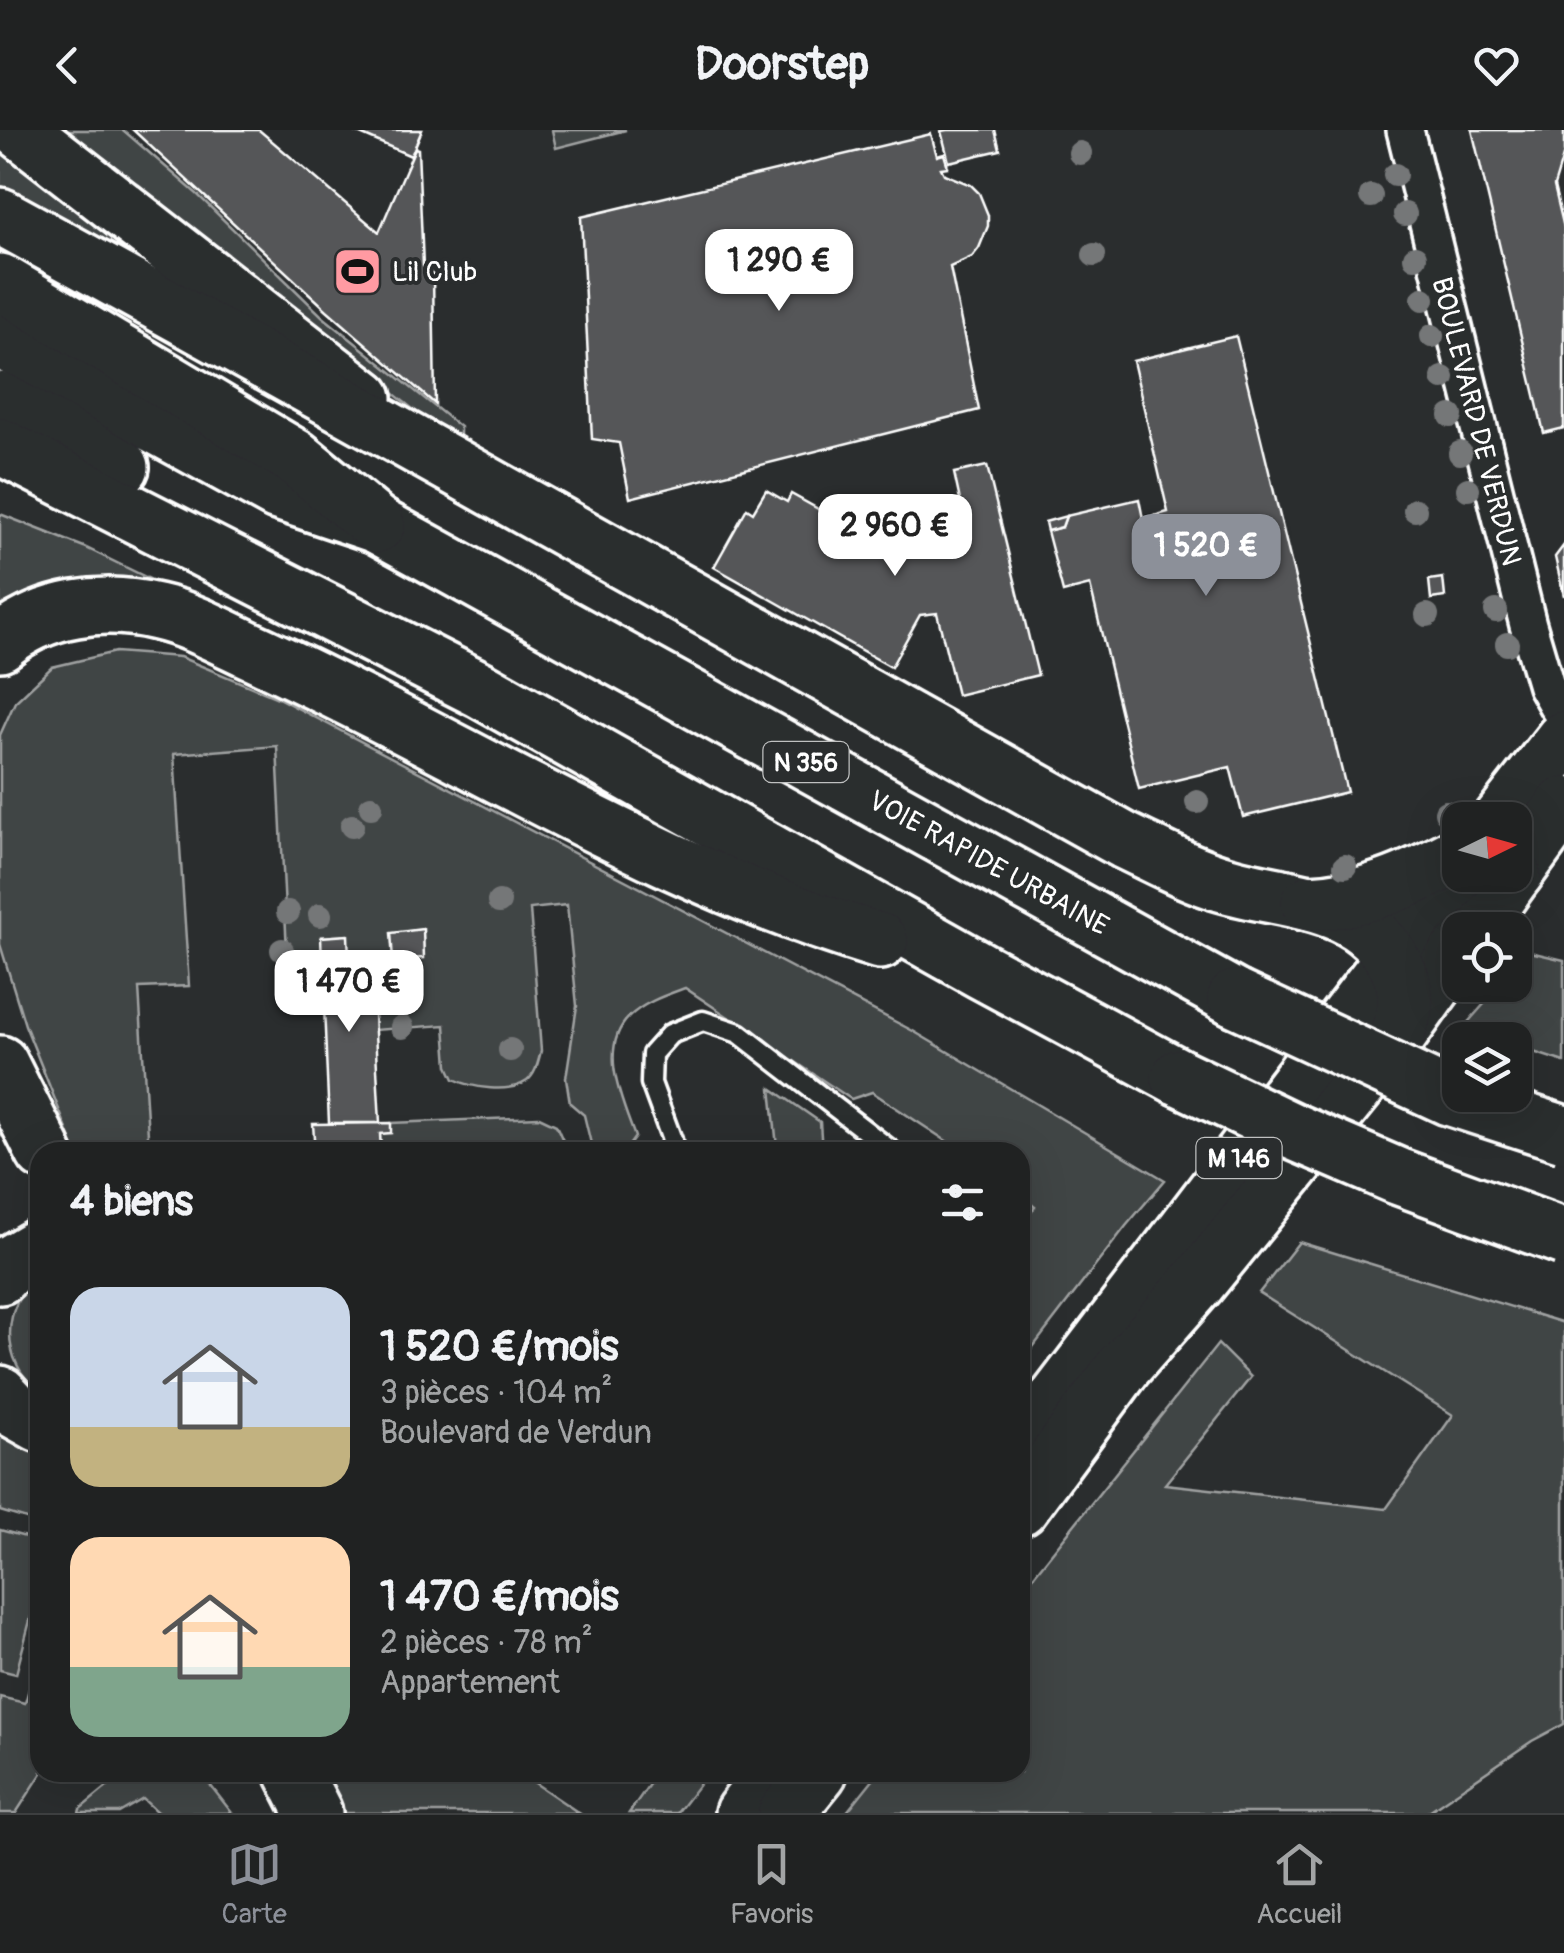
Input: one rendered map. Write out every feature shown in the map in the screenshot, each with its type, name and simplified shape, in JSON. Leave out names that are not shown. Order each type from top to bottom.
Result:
[{"type":"main road","points":[[20,130],[386,414],[396,433]]},
{"type":"main road","points":[[0,216],[1125,840],[1219,882],[1345,914],[1373,931],[1405,984],[1403,1021],[1394,1040]]},
{"type":"main road","points":[[0,282],[296,458],[378,526]]},
{"type":"main road","name":"N 356","points":[[0,340],[278,492],[378,526]]},
{"type":"main road","points":[[0,400],[174,498],[480,690]]},
{"type":"main road","points":[[0,446],[480,690],[982,972],[1180,1077],[1397,1176],[1564,1237]]},
{"type":"main road","points":[[0,478],[262,610],[480,690]]},
{"type":"main road","name":"VOIE RAPIDE URBAINE","points":[[378,526],[1235,998],[1436,1091],[1564,1134]]},
{"type":"main road","points":[[0,643],[34,621],[92,606],[158,612],[196,624],[678,866],[826,925],[982,972]]},
{"type":"main road","points":[[1512,802],[1562,721]]},
{"type":"main road","points":[[1532,849],[1564,804]]},
{"type":"main road","points":[[1309,903],[1336,902],[1396,886],[1442,863]]},
{"type":"main road","name":"M 146","points":[[1030,1435],[1443,892]]},
{"type":"main road","name":"M 146","points":[[1030,1493],[1124,1366],[1394,1040],[1442,974]]},
{"type":"main road","points":[[0,1064],[39,1142]]},
{"type":"main road","points":[[0,1276],[30,1252]]},
{"type":"main road","points":[[0,1394],[30,1418]]},
{"type":"main road","points":[[266,1782],[282,1813]]},
{"type":"main road","points":[[298,1782],[314,1813]]},
{"type":"main road","points":[[743,1813],[766,1782]]},
{"type":"main road","points":[[786,1813],[811,1782]]},
{"type":"street","name":"BOULEVARD DE VERDUN","points":[[1406,130],[1528,624],[1546,686],[1562,721]]},
{"type":"street","points":[[0,1416],[30,1422]]},
{"type":"lane","points":[[671,1142],[651,1083],[652,1054],[670,1034],[703,1022],[739,1033],[881,1142]]},
{"type":"shaded area","points":[[58,130],[123,130],[197,194],[322,316],[460,427],[460,447],[259,285]]},
{"type":"shaded area","points":[[552,130],[626,130],[556,148]]},
{"type":"shaded area","points":[[0,134],[195,292],[0,189]]},
{"type":"shaded area","points":[[0,514],[84,547],[207,607],[0,616]]},
{"type":"shaded area","points":[[115,652],[180,657],[278,698],[913,1031],[1165,1180],[1030,1351],[1030,1214],[1035,1207],[1030,1203],[1030,1142],[948,1142],[872,1092],[851,1099],[685,988],[641,1007],[629,1017],[615,1044],[619,1093],[635,1137],[631,1142],[591,1142],[584,1115],[570,1103],[566,1078],[577,1006],[567,905],[530,909],[541,1051],[533,1075],[519,1085],[501,1088],[454,1079],[448,1066],[445,1025],[374,1030],[371,960],[349,960],[347,935],[321,937],[322,951],[287,952],[277,746],[174,754],[189,986],[139,988],[148,1142],[72,1142],[25,1025],[0,944],[0,735],[15,702],[52,667]]},
{"type":"shaded area","points":[[1532,952],[1564,960],[1564,1062],[1532,1052],[1532,1022],[1468,1022],[1486,1002],[1532,1002]]},
{"type":"shaded area","points":[[771,1088],[820,1122],[821,1142],[776,1142]]},
{"type":"shaded area","points":[[539,1117],[556,1125],[564,1142],[380,1142],[380,1134],[391,1123]]},
{"type":"shaded area","points":[[1299,1242],[1564,1323],[1564,1724],[1532,1741],[1426,1813],[846,1813],[871,1782],[1030,1782],[1030,1580],[1218,1344],[1251,1377],[1165,1484],[1386,1509],[1453,1415],[1259,1293]]},
{"type":"shaded area","points":[[30,1284],[30,1383],[18,1366],[10,1334],[12,1317]]},
{"type":"shaded area","points":[[0,1436],[30,1446],[30,1520],[0,1511]]},
{"type":"shaded area","points":[[0,1530],[30,1538],[30,1620],[16,1674],[0,1670]]},
{"type":"shaded area","points":[[30,1685],[30,1782],[36,1782],[16,1813],[0,1813],[0,1697],[25,1703]]},
{"type":"shaded area","points":[[113,1782],[208,1782],[232,1813],[158,1813],[143,1799],[119,1813],[79,1813]]},
{"type":"shaded area","points":[[326,1782],[533,1782],[579,1813],[341,1813]]},
{"type":"shaded area","points":[[650,1782],[701,1782],[677,1813],[629,1813]]},
{"type":"building","name":"Lil Club","points":[[133,130],[259,130],[379,232],[415,148],[418,149],[423,266],[433,275],[435,404],[327,310]]},
{"type":"building","points":[[351,130],[422,130],[411,156]]},
{"type":"building","points":[[995,130],[1000,150],[949,162],[941,131]]},
{"type":"building","points":[[1472,130],[1564,130],[1564,153],[1554,186],[1564,228],[1564,428],[1544,433]]},
{"type":"building","points":[[931,134],[937,156],[944,154],[948,167],[941,168],[944,174],[971,185],[979,193],[988,215],[979,248],[972,257],[950,267],[979,410],[630,498],[619,443],[592,439],[581,217]]},
{"type":"building","points":[[1236,336],[1347,792],[1243,817],[1230,767],[1139,789],[1090,585],[1063,592],[1047,531],[1062,527],[1066,516],[1139,499],[1143,519],[1168,512],[1133,361]]},
{"type":"building","points":[[987,466],[1038,675],[957,695],[937,613],[920,615],[891,667],[714,567],[747,508],[753,512],[766,490],[787,502],[791,494],[856,530],[961,505],[954,473]]},
{"type":"building","points":[[1066,516],[1062,527],[1047,531],[1045,522]]},
{"type":"building","points":[[1564,545],[1564,596],[1555,557]]},
{"type":"building","points":[[1443,578],[1445,597],[1431,599],[1429,580]]},
{"type":"building","points":[[423,929],[424,958],[393,960],[391,933]]},
{"type":"building","points":[[348,935],[349,960],[371,960],[380,1123],[329,1123],[321,937]]},
{"type":"building","points":[[391,1123],[391,1133],[380,1134],[380,1142],[314,1142],[313,1124]]},
{"type":"place","name":"Lil Club","points":[[357,271]]}]
